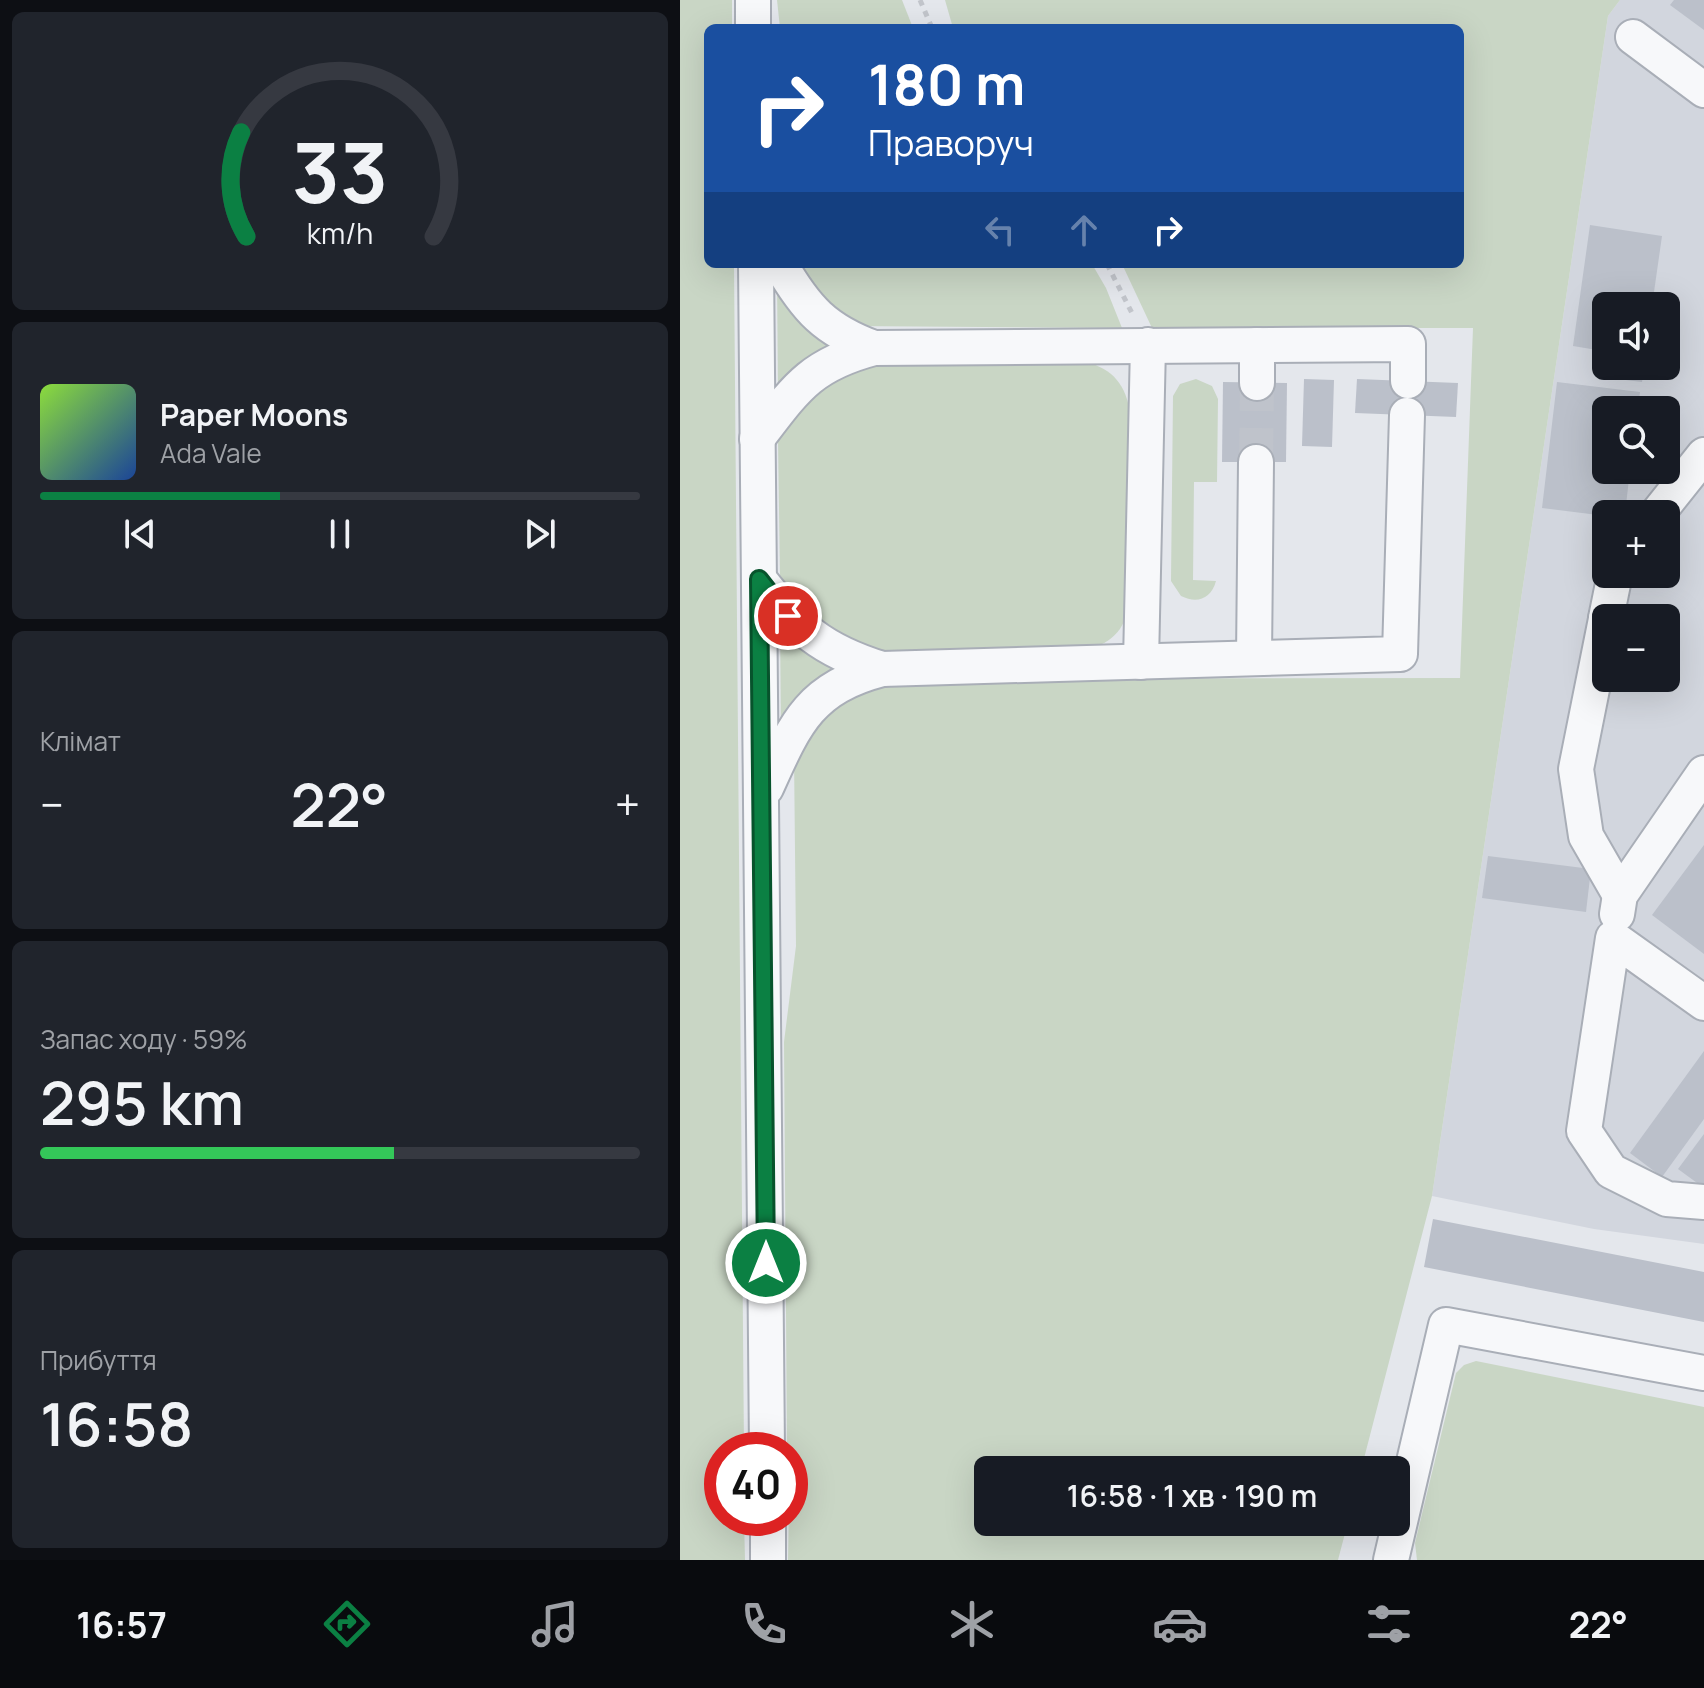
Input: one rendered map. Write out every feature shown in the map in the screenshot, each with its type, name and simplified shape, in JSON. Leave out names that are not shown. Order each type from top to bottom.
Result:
[{"type":"street","points":[[753,0],[753,24]]},
{"type":"street","points":[[1633,37],[1704,90]]},
{"type":"street","points":[[756,268],[767,1432]]},
{"type":"street","points":[[783,268],[816,316],[848,338],[874,348]]},
{"type":"street","points":[[757,439],[798,386],[812,374],[845,356],[874,348],[1408,344],[1408,381]]},
{"type":"street","points":[[1141,662],[1148,345]]},
{"type":"street","points":[[1257,345],[1257,383]]},
{"type":"street","points":[[762,796],[788,739],[816,699],[853,676],[882,669],[1400,654],[1407,415]]},
{"type":"street","points":[[1668,500],[1704,455]]},
{"type":"street","points":[[1254,658],[1256,462]]},
{"type":"street","points":[[759,579],[788,616],[818,643],[850,659],[882,669]]},
{"type":"street","points":[[1592,688],[1576,769],[1586,836],[1620,895]]},
{"type":"street","points":[[1704,773],[1620,895],[1584,1131],[1611,1171],[1667,1199],[1704,1202]]},
{"type":"street","points":[[1613,938],[1704,1003]]},
{"type":"street","points":[[1391,1560],[1446,1325],[1704,1373]]},
{"type":"street","points":[[768,1536],[768,1560]]},
{"type":"path","points":[[920,0],[930,24]]},
{"type":"path","points":[[1109,268],[1148,345]]},
{"type":"shaded area","points":[[1620,0],[1704,0],[1704,1244],[1594,1229],[1432,1196],[1608,16]]},
{"type":"green space","points":[[680,0],[732,0],[732,24],[704,24],[704,268],[734,268],[744,1432],[704,1432],[704,1536],[744,1536],[745,1560],[680,1560]]},
{"type":"green space","points":[[777,0],[902,0],[911,24],[780,24]]},
{"type":"green space","points":[[945,0],[1620,0],[1608,16],[1432,1196],[1365,1456],[974,1456],[974,1536],[1344,1536],[1338,1560],[788,1560],[788,1536],[808,1536],[808,1432],[787,1432],[784,1042],[796,946],[794,755],[820,709],[886,679],[1460,678],[1473,328],[1152,328],[1124,268],[1464,268],[1464,24],[952,24]]},
{"type":"green space","points":[[798,268],[1094,268],[1122,328],[848,326]]},
{"type":"green space","points":[[777,276],[842,347],[778,394]]},
{"type":"green space","points":[[1086,362],[1104,369],[1117,380],[1130,413],[1126,616],[1112,638],[1098,646],[1072,653],[857,650],[786,597],[780,576],[778,440],[787,417],[846,364]]},
{"type":"green space","points":[[1196,379],[1212,386],[1218,399],[1217,482],[1194,482],[1193,580],[1216,581],[1207,596],[1193,600],[1181,596],[1171,581],[1173,396],[1180,384]]},
{"type":"green space","points":[[780,622],[851,667],[781,735]]},
{"type":"green space","points":[[1476,1361],[1704,1407],[1704,1560],[1417,1560],[1415,1543],[1456,1373],[1464,1365]]},
{"type":"building","points":[[1674,0],[1704,0],[1704,30],[1670,5]]},
{"type":"building","points":[[1590,225],[1662,236],[1654,292],[1592,292],[1592,349],[1573,346]]},
{"type":"building","points":[[1304,379],[1334,380],[1332,447],[1302,446]]},
{"type":"building","points":[[1357,379],[1458,383],[1456,417],[1355,413]]},
{"type":"building","points":[[1223,382],[1287,383],[1286,462],[1222,462]]},
{"type":"building","points":[[1557,382],[1640,392],[1640,396],[1592,396],[1592,484],[1628,484],[1627,500],[1592,500],[1592,514],[1542,508]]},
{"type":"building","points":[[1704,845],[1704,954],[1652,915]]},
{"type":"building","points":[[1488,856],[1591,869],[1586,912],[1482,898]]},
{"type":"building","points":[[1704,1051],[1704,1119],[1662,1177],[1630,1153]]},
{"type":"building","points":[[1704,1134],[1704,1188],[1678,1169]]},
{"type":"building","points":[[1433,1219],[1704,1272],[1704,1322],[1424,1267]]},
{"type":"tunnel","points":[[1256,462],[1257,383]]},
{"type":"route","points":[[766,1263],[759,579],[788,616]]}]
